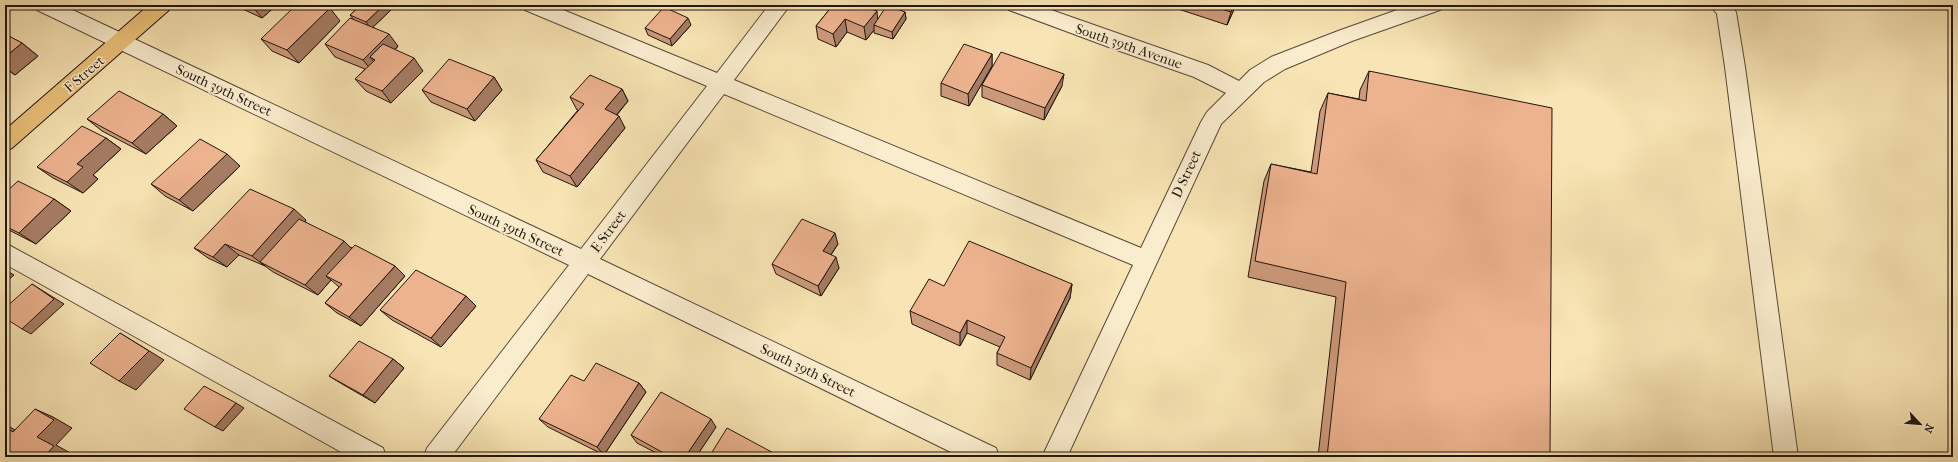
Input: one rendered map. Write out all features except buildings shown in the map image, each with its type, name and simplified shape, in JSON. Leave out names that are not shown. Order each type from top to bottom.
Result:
[{"type":"main road","name":"F Street","points":[[5,142],[162,5]]},
{"type":"street","name":"South 39th Street","points":[[44,5],[585,262],[987,457]]},
{"type":"street","points":[[532,5],[1146,260]]},
{"type":"street","name":"E Street","points":[[436,457],[780,5]]},
{"type":"street","name":"South 39th Avenue","points":[[1016,5],[1121,44],[1201,71],[1241,91]]},
{"type":"street","name":"D Street","points":[[1054,457],[1214,118],[1257,76],[1297,54],[1433,5]]},
{"type":"street","points":[[1720,5],[1726,12],[1735,67],[1786,457]]},
{"type":"street","points":[[5,253],[374,457]]}]
